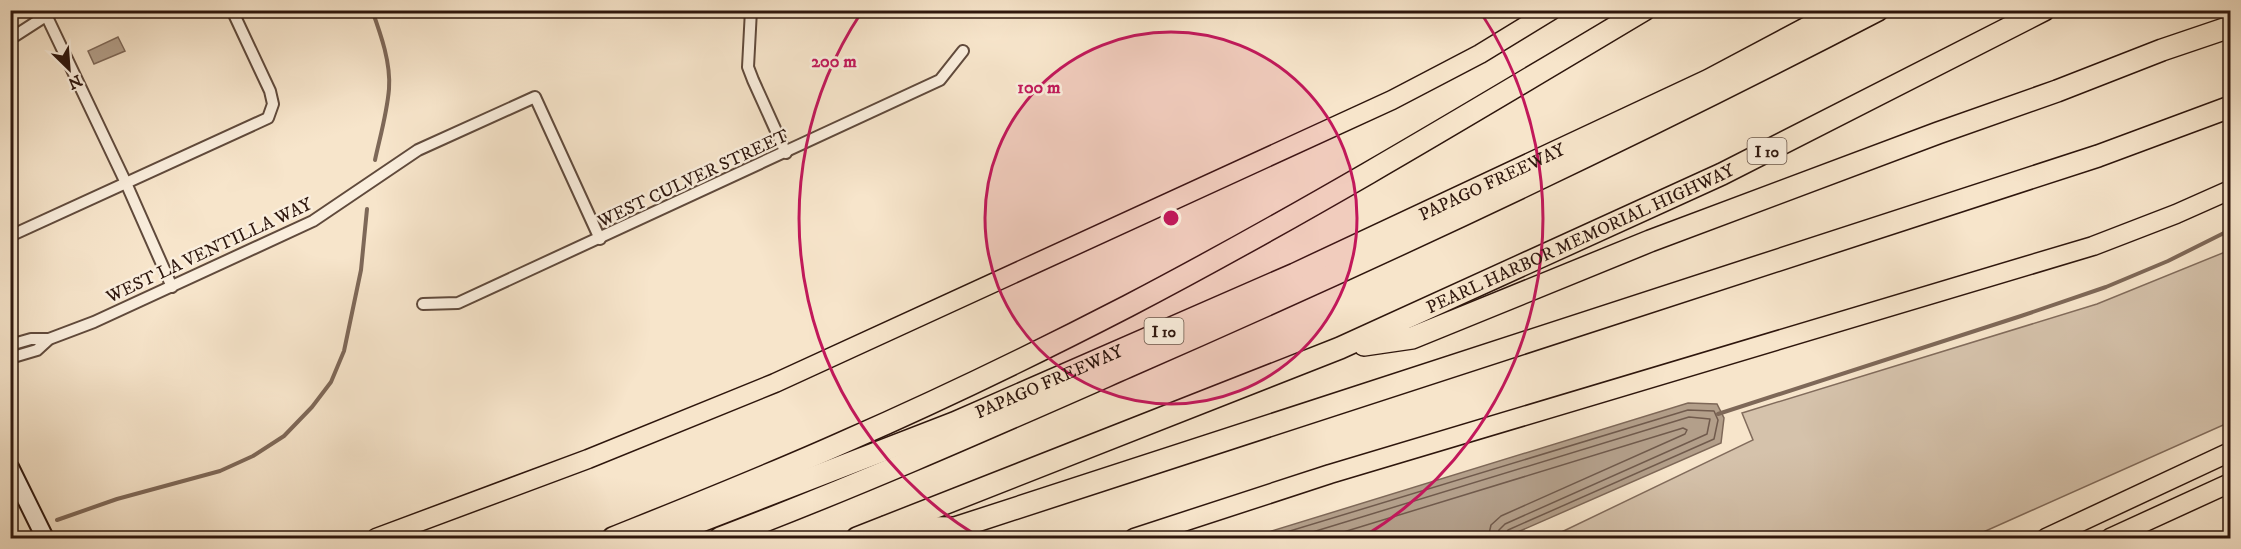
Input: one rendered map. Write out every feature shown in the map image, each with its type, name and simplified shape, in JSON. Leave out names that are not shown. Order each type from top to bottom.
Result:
[{"type":"highway","points":[[613,538],[842,443],[997,371],[1220,257],[1359,180],[1644,10]]},
{"type":"highway","points":[[1662,102],[1812,10]]},
{"type":"highway","name":"I 10","points":[[1662,102],[1709,80],[1841,10]]},
{"type":"highway","points":[[720,538],[1004,422],[1316,285],[1511,193],[1764,69],[1878,10]]},
{"type":"highway","name":"PEARL HARBOR MEMORIAL HIGHWAY","points":[[1340,348],[1722,174],[2044,10]]},
{"type":"highway","points":[[1340,348],[1412,338],[1661,237],[2162,50],[2230,27]]},
{"type":"highway","name":"PAPAGO FREEWAY","points":[[657,538],[954,423],[1305,270],[1662,102]]},
{"type":"highway","points":[[886,527],[955,528],[2146,139],[2230,107]]},
{"type":"highway","name":"I 10","points":[[857,538],[1340,348]]},
{"type":"main road","points":[[376,538],[588,459],[775,383],[1423,85],[1552,10]]},
{"type":"main road","points":[[1134,538],[1330,474],[2093,246],[2230,190]]},
{"type":"main road","points":[[2046,538],[2230,453]]},
{"type":"main road","points":[[10,467],[45,538]]},
{"type":"main road","points":[[2109,538],[2230,483]]},
{"type":"street","points":[[10,236],[268,118],[273,104],[270,91],[232,10]]},
{"type":"street","points":[[751,10],[748,67],[786,153]]},
{"type":"street","points":[[10,39],[51,14],[172,286]]},
{"type":"street","name":"WEST CULVER STREET","points":[[423,304],[458,303],[940,81],[963,51]]},
{"type":"street","name":"WEST LA VENTILLA WAY","points":[[49,339],[94,322],[313,221],[418,150],[535,97],[600,239]]},
{"type":"street","points":[[10,345],[31,339],[49,339]]},
{"type":"street","points":[[10,358],[37,350],[49,339]]},
{"type":"shaded area","points":[[2230,250],[2230,422],[1970,538],[1549,538],[1753,440],[1742,413],[2097,304]]},
{"type":"water","points":[[118,37],[125,51],[94,64],[88,51]]},
{"type":"water","points":[[1688,403],[1717,404],[1724,418],[1721,443],[1504,538],[1249,538]]},
{"type":"waterway","points":[[372,10],[385,49],[389,79],[387,107],[375,160]]},
{"type":"waterway","points":[[57,520],[117,499],[220,471],[253,456],[284,436],[312,407],[331,382],[344,351],[361,270],[367,209]]},
{"type":"waterway","points":[[1718,414],[2106,287],[2168,261],[2230,230]]}]
